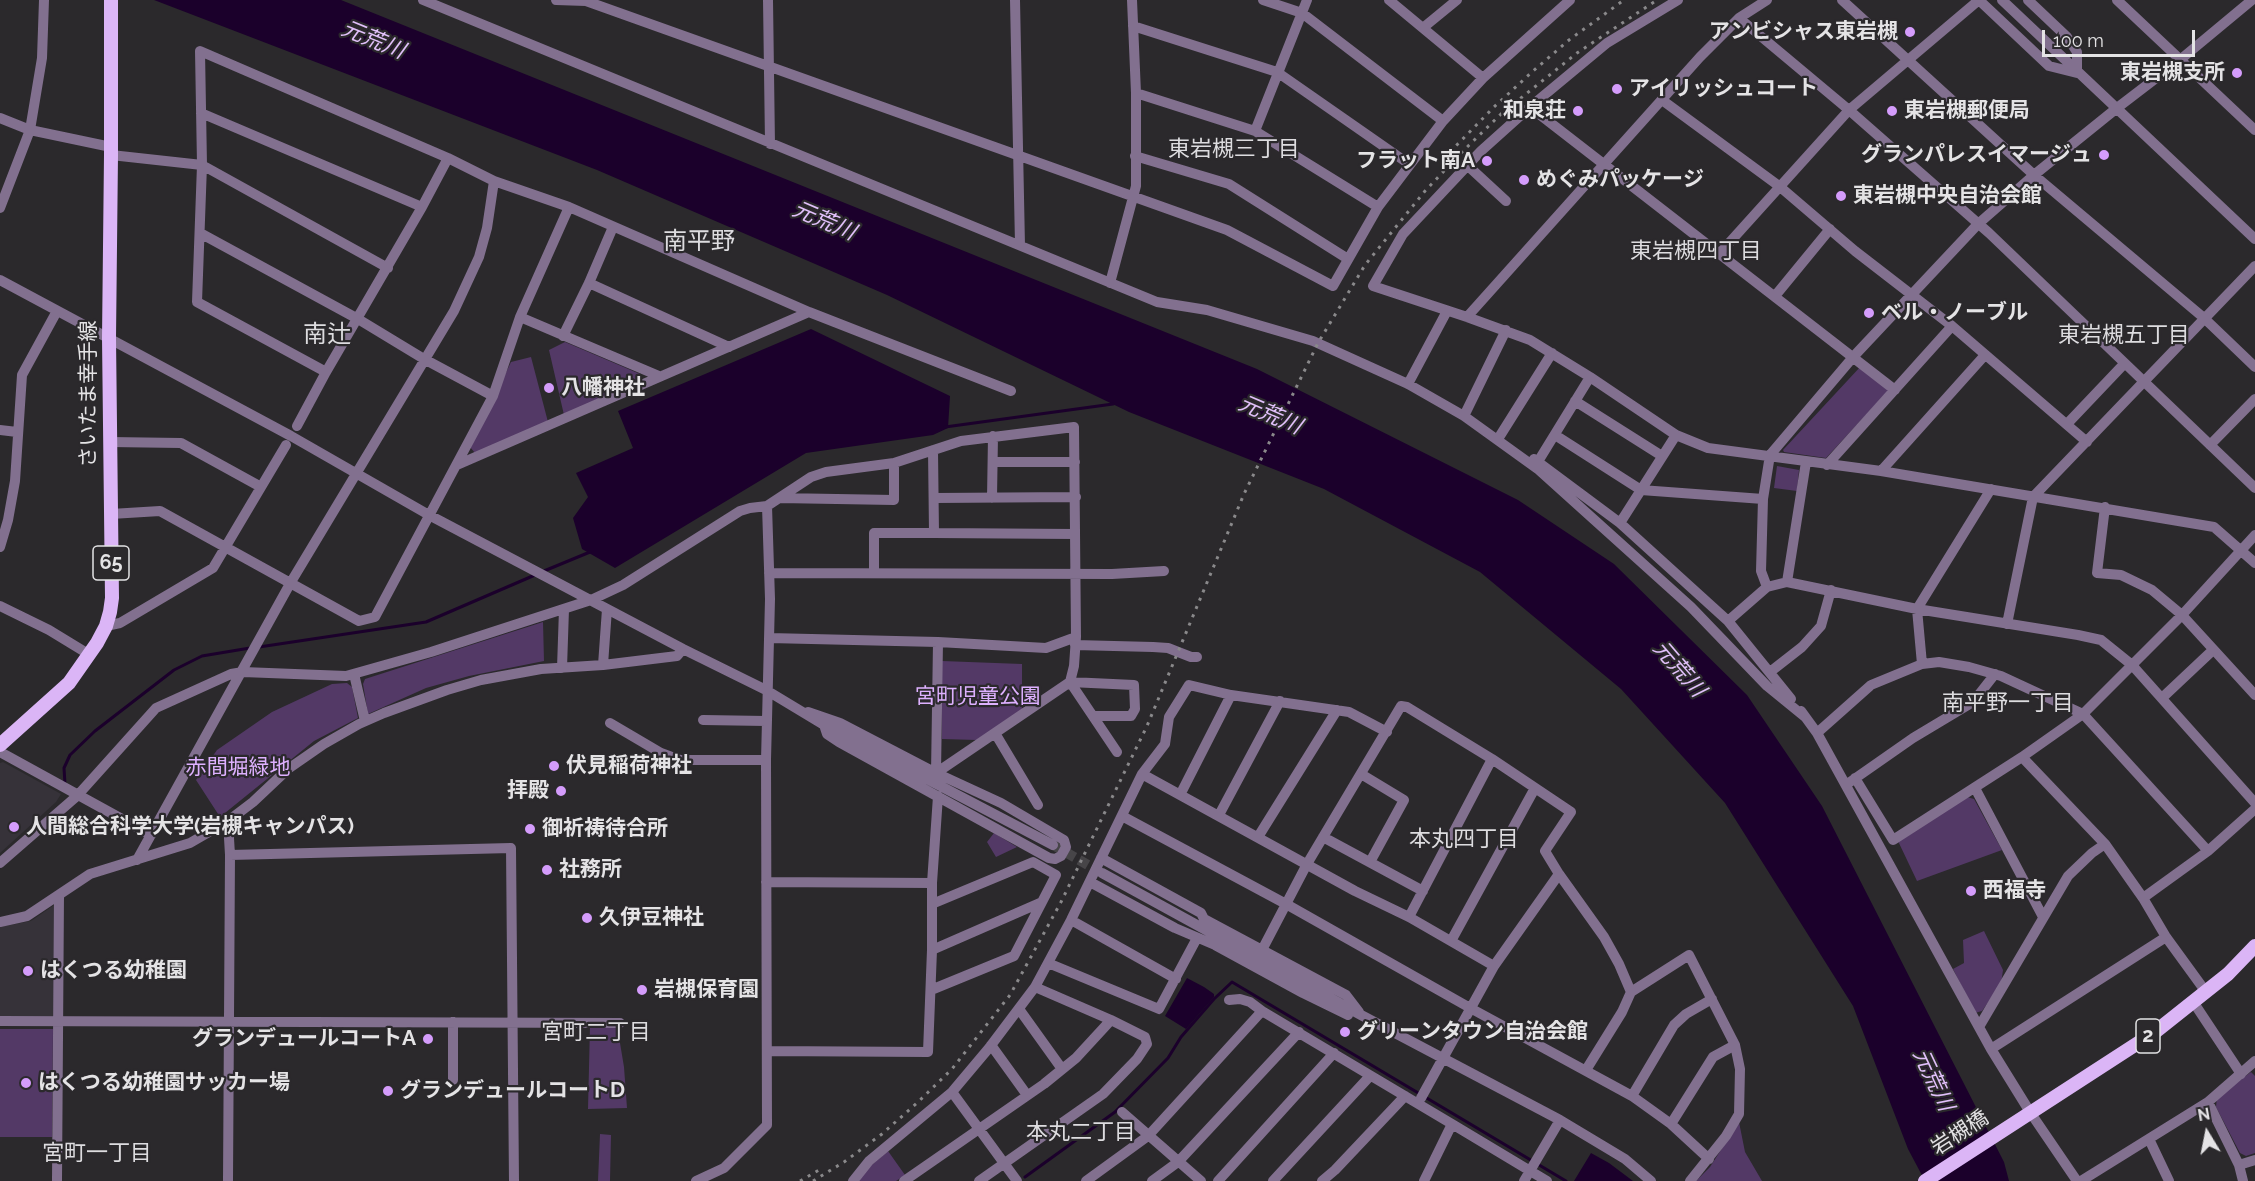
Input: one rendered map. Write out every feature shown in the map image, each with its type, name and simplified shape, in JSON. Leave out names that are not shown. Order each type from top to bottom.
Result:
[{"type":"main road","name":"さいたま幸手線","points":[[0,745],[58,694],[90,655],[106,626],[112,598],[109,1]]},
{"type":"main road","name":"2","points":[[2030,1112],[2155,1032],[2228,974],[2255,946]]},
{"type":"main road","name":"岩槻橋","points":[[1925,1181],[2030,1112]]},
{"type":"street","points":[[0,208],[30,130],[42,58],[45,0]]},
{"type":"street","points":[[423,0],[1157,302],[1207,310],[1313,341],[1408,384],[1464,416],[1520,455],[1691,607],[1767,686],[1805,717]]},
{"type":"street","points":[[556,0],[586,1],[1227,230],[1333,286],[1378,207],[1443,121],[1483,78],[1565,1]]},
{"type":"street","points":[[768,0],[770,144]]},
{"type":"street","points":[[1015,0],[1020,245]]},
{"type":"street","points":[[1110,283],[1136,186],[1136,93],[1132,0]]},
{"type":"street","points":[[1263,0],[1302,13],[1443,121]]},
{"type":"street","points":[[1255,131],[1307,0]]},
{"type":"street","points":[[1389,0],[1483,78]]},
{"type":"street","points":[[1424,27],[1457,0]]},
{"type":"street","points":[[1678,0],[1607,43],[1530,107],[1467,165],[1403,234],[1373,286],[1506,330],[1552,353],[1676,435],[1708,448],[1881,471],[2214,527],[2255,563]]},
{"type":"street","points":[[1467,317],[1738,18],[1767,0]]},
{"type":"street","points":[[1842,0],[2034,175],[2204,318],[2255,367]]},
{"type":"street","points":[[1720,253],[1849,110],[1979,0],[2049,66],[2078,73]]},
{"type":"street","points":[[2002,0],[2255,239]]},
{"type":"street","points":[[2028,0],[2067,36],[2077,52],[2078,73]]},
{"type":"street","points":[[2117,0],[2255,130]]},
{"type":"street","points":[[1767,586],[1761,571],[1763,499],[1770,455],[1854,356],[1978,224],[2034,175],[2252,0]]},
{"type":"street","points":[[1738,18],[1849,110],[1978,224],[2255,488]]},
{"type":"street","points":[[1133,26],[1277,72],[1409,164]]},
{"type":"street","points":[[326,372],[197,302],[202,165],[200,51],[448,158],[494,182],[569,207],[809,312],[1011,391]]},
{"type":"street","points":[[1136,93],[1255,131],[1378,207]]},
{"type":"street","points":[[1662,100],[1779,186],[1953,327],[2087,442]]},
{"type":"street","points":[[1530,107],[1895,390]]},
{"type":"street","points":[[201,113],[422,207]]},
{"type":"street","points":[[0,118],[30,130],[111,151],[202,165],[388,268]]},
{"type":"street","points":[[1135,156],[1228,184],[1348,259]]},
{"type":"street","points":[[297,426],[448,158]]},
{"type":"street","points":[[1467,165],[1506,201]]},
{"type":"street","points":[[137,860],[291,582],[454,311],[479,257],[489,218],[494,182]]},
{"type":"street","points":[[111,514],[160,511],[359,621],[375,617],[493,396],[520,317],[569,207]]},
{"type":"street","points":[[563,336],[589,284],[613,227]]},
{"type":"street","points":[[1775,296],[1830,229]]},
{"type":"street","points":[[200,233],[358,318],[424,359],[493,396]]},
{"type":"street","points":[[2007,624],[2033,497],[2255,266]]},
{"type":"street","points":[[0,280],[357,473],[429,515],[682,649],[766,690],[824,725],[1053,845]]},
{"type":"street","points":[[589,284],[729,347]]},
{"type":"street","points":[[1408,384],[1447,310]]},
{"type":"street","points":[[0,547],[8,520],[15,481],[22,375],[57,311]]},
{"type":"street","points":[[457,465],[809,312]]},
{"type":"street","points":[[520,317],[658,376]]},
{"type":"street","points":[[1827,465],[1953,327]]},
{"type":"street","points":[[1464,416],[1506,330]]},
{"type":"street","points":[[1498,439],[1552,353]]},
{"type":"street","points":[[1881,471],[1984,355]]},
{"type":"street","points":[[2067,424],[2124,364]]},
{"type":"street","points":[[1539,460],[1590,377]]},
{"type":"street","points":[[2210,445],[2255,399]]},
{"type":"street","points":[[1575,401],[1662,456]]},
{"type":"street","points":[[0,863],[77,796],[156,708],[231,674],[243,672],[346,676],[431,652],[591,600],[623,585],[740,511],[750,507],[767,506],[811,477],[826,472],[894,463],[961,441],[1074,427],[1076,641],[1070,682],[1117,752]]},
{"type":"street","points":[[0,430],[17,432]]},
{"type":"street","points":[[1555,435],[1641,490],[1763,499]]},
{"type":"street","points":[[1620,523],[1676,435]]},
{"type":"street","points":[[992,498],[993,436]]},
{"type":"street","points":[[110,442],[181,442],[261,487]]},
{"type":"street","points":[[106,626],[120,623],[213,568],[286,445]]},
{"type":"street","points":[[933,450],[934,533]]},
{"type":"street","points":[[1520,455],[1539,460],[1620,523],[1728,621],[1805,717],[1817,733],[1990,1049],[2030,1112],[2079,1181],[2208,1102],[2255,1061]]},
{"type":"street","points":[[993,462],[1076,462]]},
{"type":"street","points":[[1787,582],[1806,462]]},
{"type":"street","points":[[779,498],[894,500],[894,463]]},
{"type":"street","points":[[1922,664],[1917,609],[1991,489]]},
{"type":"street","points":[[934,498],[1076,497]]},
{"type":"street","points":[[696,1181],[724,1168],[766,1125],[766,690],[769,638],[767,506]]},
{"type":"street","points":[[2105,507],[2097,573],[2121,575],[2152,590],[2182,615],[2253,690]]},
{"type":"street","points":[[874,572],[874,533],[1075,534]]},
{"type":"street","points":[[1856,778],[1893,840],[2022,758],[2083,714],[2182,615],[2255,535]]},
{"type":"street","points":[[769,573],[1112,574],[1164,571]]},
{"type":"street","points":[[1728,621],[1767,586],[1787,582],[1917,609],[2078,634],[2101,640],[2132,665],[2255,803]]},
{"type":"street","points":[[1770,672],[1802,647],[1821,626],[1831,590]]},
{"type":"street","points":[[0,606],[49,630],[90,655]]},
{"type":"street","points":[[562,668],[564,609]]},
{"type":"street","points":[[603,665],[607,609]]},
{"type":"street","points":[[769,638],[938,642],[1046,648],[1076,641],[1167,648],[1197,657]]},
{"type":"street","points":[[936,773],[938,642]]},
{"type":"street","points":[[0,922],[27,916],[90,874],[190,843],[228,821],[288,770],[324,744],[364,721],[447,690],[481,680],[541,669],[603,665],[677,656],[682,649]]},
{"type":"street","points":[[2162,698],[2213,650]]},
{"type":"street","points":[[1817,733],[1871,685],[1922,664],[1939,662],[1995,674],[2027,686],[2083,714],[2208,851]]},
{"type":"street","points":[[354,674],[364,721]]},
{"type":"street","points":[[1845,786],[1913,738],[1973,702],[1995,674]]},
{"type":"street","points":[[936,773],[1070,682],[1134,685],[1135,709],[1131,716],[1093,716]]},
{"type":"street","points":[[853,1181],[869,1161],[951,1092],[991,1045],[1035,987],[1071,920],[1142,774],[1165,744],[1169,717],[1189,685],[1231,695],[1349,712],[1387,732]]},
{"type":"street","points":[[1180,795],[1231,695]]},
{"type":"street","points":[[1219,815],[1280,701]]},
{"type":"street","points":[[1262,950],[1307,864],[1401,706],[1407,707],[1492,759],[1571,812],[1545,852],[1604,937],[1631,992]]},
{"type":"street","points":[[1258,837],[1336,710]]},
{"type":"street","points":[[799,711],[822,715],[840,723],[936,773],[1001,803],[1064,840],[1066,847],[1061,856],[1055,859],[1049,858],[839,742],[827,734],[824,725]]},
{"type":"street","points":[[703,720],[766,721]]},
{"type":"street","points":[[610,723],[662,753],[680,760],[766,760]]},
{"type":"street","points":[[994,733],[1038,805]]},
{"type":"street","points":[[0,752],[151,835]]},
{"type":"street","points":[[2022,758],[2105,844],[2143,898],[2166,937],[2206,992]]},
{"type":"street","points":[[1409,917],[1492,759]]},
{"type":"street","points":[[1142,774],[1355,891],[1409,917],[1494,966]]},
{"type":"street","points":[[1361,774],[1404,800],[1370,862]]},
{"type":"street","points":[[1451,941],[1535,788]]},
{"type":"street","points":[[1975,788],[2043,917]]},
{"type":"street","points":[[767,1051],[928,1052],[932,883],[938,796]]},
{"type":"street","points":[[2143,898],[2208,851],[2255,809]]},
{"type":"street","points":[[1122,816],[1632,1096],[1671,1124],[1709,1159]]},
{"type":"street","points":[[228,821],[230,855],[228,1181]]},
{"type":"street","points":[[1323,837],[1423,891]]},
{"type":"street","points":[[1979,1027],[2068,876],[2105,844]]},
{"type":"street","points":[[230,855],[511,848],[513,1181]]},
{"type":"street","points":[[1101,858],[1200,913],[1204,920],[1346,995],[1361,1015]]},
{"type":"street","points":[[931,990],[1014,956],[1056,874],[1033,861],[932,904]]},
{"type":"street","points":[[1102,873],[1372,1021],[1560,1120],[1625,1159],[1651,1181]]},
{"type":"street","points":[[1421,1098],[1494,966],[1559,874]]},
{"type":"street","points":[[766,882],[932,883]]},
{"type":"street","points":[[1090,882],[1335,1009],[1372,1021]]},
{"type":"street","points":[[57,1181],[59,895]]},
{"type":"street","points":[[932,950],[1042,902]]},
{"type":"street","points":[[1071,920],[1176,979]]},
{"type":"street","points":[[1990,1049],[2166,937]]},
{"type":"street","points":[[1048,963],[1159,1009],[1197,938]]},
{"type":"street","points":[[1586,1070],[1622,1012],[1631,992],[1689,955],[1735,1045],[1740,1069],[1739,1114],[1726,1136],[1690,1181]]},
{"type":"street","points":[[979,1181],[1103,1094],[1137,1059],[1148,1044],[1145,1037],[1035,987]]},
{"type":"street","points":[[1229,1000],[1240,999],[1250,1002],[1452,1124],[1534,1165],[1547,1181]]},
{"type":"street","points":[[1632,1096],[1674,1025],[1686,1014],[1712,999]]},
{"type":"street","points":[[2194,1003],[2241,1074]]},
{"type":"street","points":[[1019,1009],[1062,1069]]},
{"type":"street","points":[[1086,1181],[1148,1136],[1262,1011]]},
{"type":"street","points":[[904,1181],[1062,1069],[1076,1058],[1111,1020]]},
{"type":"street","points":[[0,1021],[620,1023]]},
{"type":"street","points":[[453,1022],[453,1080]]},
{"type":"street","points":[[1152,1181],[1178,1162],[1299,1032]]},
{"type":"street","points":[[991,1045],[1027,1095]]},
{"type":"street","points":[[1671,1124],[1713,1057],[1735,1045]]},
{"type":"street","points":[[1218,1181],[1334,1053]]},
{"type":"street","points":[[1278,1179],[1370,1076]]},
{"type":"street","points":[[951,1092],[980,1128],[1017,1181]]},
{"type":"street","points":[[1322,1181],[1405,1096]]},
{"type":"street","points":[[2208,1102],[2239,1165],[2243,1181]]},
{"type":"street","points":[[1122,1112],[1201,1181]]},
{"type":"street","points":[[1524,1181],[1560,1120]]},
{"type":"street","points":[[1424,1181],[1452,1124]]},
{"type":"street","points":[[2149,1139],[2169,1181]]},
{"type":"street","points":[[2239,1165],[2255,1160]]},
{"type":"shaded area","name":"人間総合科学大学(岩槻キャンパス)","points":[[3,762],[61,794],[56,802],[0,853],[0,763]]},
{"type":"shaded area","name":"はくつる幼稚園","points":[[57,903],[56,1016],[0,1016],[0,927],[31,921]]},
{"type":"green space","points":[[565,342],[640,374],[640,382],[564,415],[549,350]]},
{"type":"green space","points":[[531,357],[548,422],[475,453],[470,447],[511,362]]},
{"type":"green space","points":[[1861,366],[1888,386],[1888,391],[1826,458],[1784,452],[1783,450]]},
{"type":"green space","points":[[1777,466],[1799,470],[1797,491],[1774,488]]},
{"type":"green space","points":[[543,622],[544,661],[469,676],[426,688],[368,714],[363,684],[365,679]]},
{"type":"green space","name":"宮町児童公園","points":[[942,661],[1022,664],[1022,710],[977,740],[942,739]]},
{"type":"green space","name":"赤間堀緑地","points":[[347,683],[352,687],[358,718],[314,741],[220,817],[196,780],[217,750],[272,712],[332,684]]},
{"type":"green space","points":[[1967,797],[1974,799],[2002,850],[1917,881],[1898,841]]},
{"type":"green space","points":[[994,833],[1017,847],[996,857],[987,842]]},
{"type":"green space","points":[[1984,931],[2003,970],[2001,984],[1982,1011],[1975,1013],[1953,969],[1964,963],[1963,940]]},
{"type":"green space","points":[[617,1025],[624,1067],[627,1108],[588,1109],[590,1026]]},
{"type":"green space","name":"はくつる幼稚園サッカー場","points":[[0,1029],[53,1029],[52,1137],[0,1137]]},
{"type":"green space","points":[[2251,1072],[2255,1076],[2255,1153],[2246,1156],[2240,1153],[2216,1107],[2217,1097]]},
{"type":"green space","points":[[1739,1122],[1745,1152],[1762,1181],[1696,1181],[1710,1167]]},
{"type":"green space","points":[[600,1134],[611,1135],[610,1181],[598,1181]]},
{"type":"green space","points":[[888,1151],[905,1175],[896,1181],[858,1181],[868,1168]]},
{"type":"water","name":"元荒川","points":[[154,0],[341,0],[1257,369],[1518,500],[1614,564],[1747,695],[1822,806],[2004,1162],[2009,1181],[1925,1181],[1908,1149],[1853,1006],[1725,803],[1621,689],[1480,572],[1324,489],[1129,412],[887,295],[597,170]]},
{"type":"water","points":[[811,329],[950,396],[948,428],[933,435],[806,453],[615,568],[582,549],[573,518],[588,497],[576,473],[633,448],[618,411]]},
{"type":"water","points":[[1187,978],[1214,994],[1214,997],[1186,1029],[1165,1016]]},
{"type":"water","points":[[1591,1153],[1609,1163],[1633,1181],[1574,1181]]},
{"type":"waterway","points":[[945,427],[1113,404]]},
{"type":"waterway","points":[[544,571],[590,552]]},
{"type":"waterway","points":[[259,647],[426,622],[535,575]]},
{"type":"waterway","points":[[65,784],[64,768],[70,755],[95,731],[174,670],[202,656],[250,648]]},
{"type":"waterway","points":[[1025,1177],[1115,1112],[1168,1058],[1181,1037],[1232,982],[1566,1181]]},
{"type":"tunnel","points":[[1053,845],[1102,873]]},
{"type":"railway","points":[[1450,152],[1532,72],[1569,40],[1624,0]]},
{"type":"railway","points":[[813,1181],[882,1134],[918,1102],[952,1069],[1010,995],[1061,902],[1147,726],[1244,494],[1318,343],[1365,265],[1425,191],[1501,114],[1577,53],[1657,0]]},
{"type":"railway","points":[[800,1181],[819,1170]]},
{"type":"place","name":"アンビシャス東岩槻","points":[[1910,32]]},
{"type":"place","name":"東岩槻支所","points":[[2237,73]]},
{"type":"place","name":"アイリッシュコート","points":[[1617,89]]},
{"type":"place","name":"和泉荘","points":[[1578,111]]},
{"type":"place","name":"東岩槻郵便局","points":[[1892,111]]},
{"type":"place","name":"グランパレスイマージュ","points":[[2104,155]]},
{"type":"place","name":"フラット南A","points":[[1487,161]]},
{"type":"place","name":"めぐみパッケージ","points":[[1524,180]]},
{"type":"place","name":"東岩槻中央自治会館","points":[[1841,196]]},
{"type":"place","name":"ベル・ノーブル","points":[[1869,313]]},
{"type":"place","name":"八幡神社","points":[[549,388]]},
{"type":"place","name":"伏見稲荷神社","points":[[554,766]]},
{"type":"place","name":"拝殿","points":[[561,791]]},
{"type":"place","name":"人間総合科学大学(岩槻キャンパス)","points":[[14,827]]},
{"type":"place","name":"御祈祷待合所","points":[[530,829]]},
{"type":"place","name":"社務所","points":[[547,870]]},
{"type":"place","name":"西福寺","points":[[1971,891]]},
{"type":"place","name":"久伊豆神社","points":[[587,918]]},
{"type":"place","name":"はくつる幼稚園","points":[[28,971]]},
{"type":"place","name":"岩槻保育園","points":[[642,990]]},
{"type":"place","name":"グリーンタウン自治会館","points":[[1345,1032]]},
{"type":"place","name":"グランデュールコートA","points":[[428,1039]]},
{"type":"place","name":"はくつる幼稚園サッカー場","points":[[26,1083]]},
{"type":"place","name":"グランデュールコートD","points":[[388,1091]]},
{"type":"district","name":"東岩槻三丁目","points":[[1234,149]]},
{"type":"district","name":"南平野","points":[[699,242]]},
{"type":"district","name":"東岩槻四丁目","points":[[1696,251]]},
{"type":"district","name":"南辻","points":[[327,335]]},
{"type":"district","name":"東岩槻五丁目","points":[[2124,335]]},
{"type":"district","name":"南平野一丁目","points":[[2008,703]]},
{"type":"district","name":"本丸四丁目","points":[[1464,839]]},
{"type":"district","name":"宮町二丁目","points":[[596,1032]]},
{"type":"district","name":"本丸二丁目","points":[[1081,1132]]},
{"type":"district","name":"宮町一丁目","points":[[97,1153]]}]
